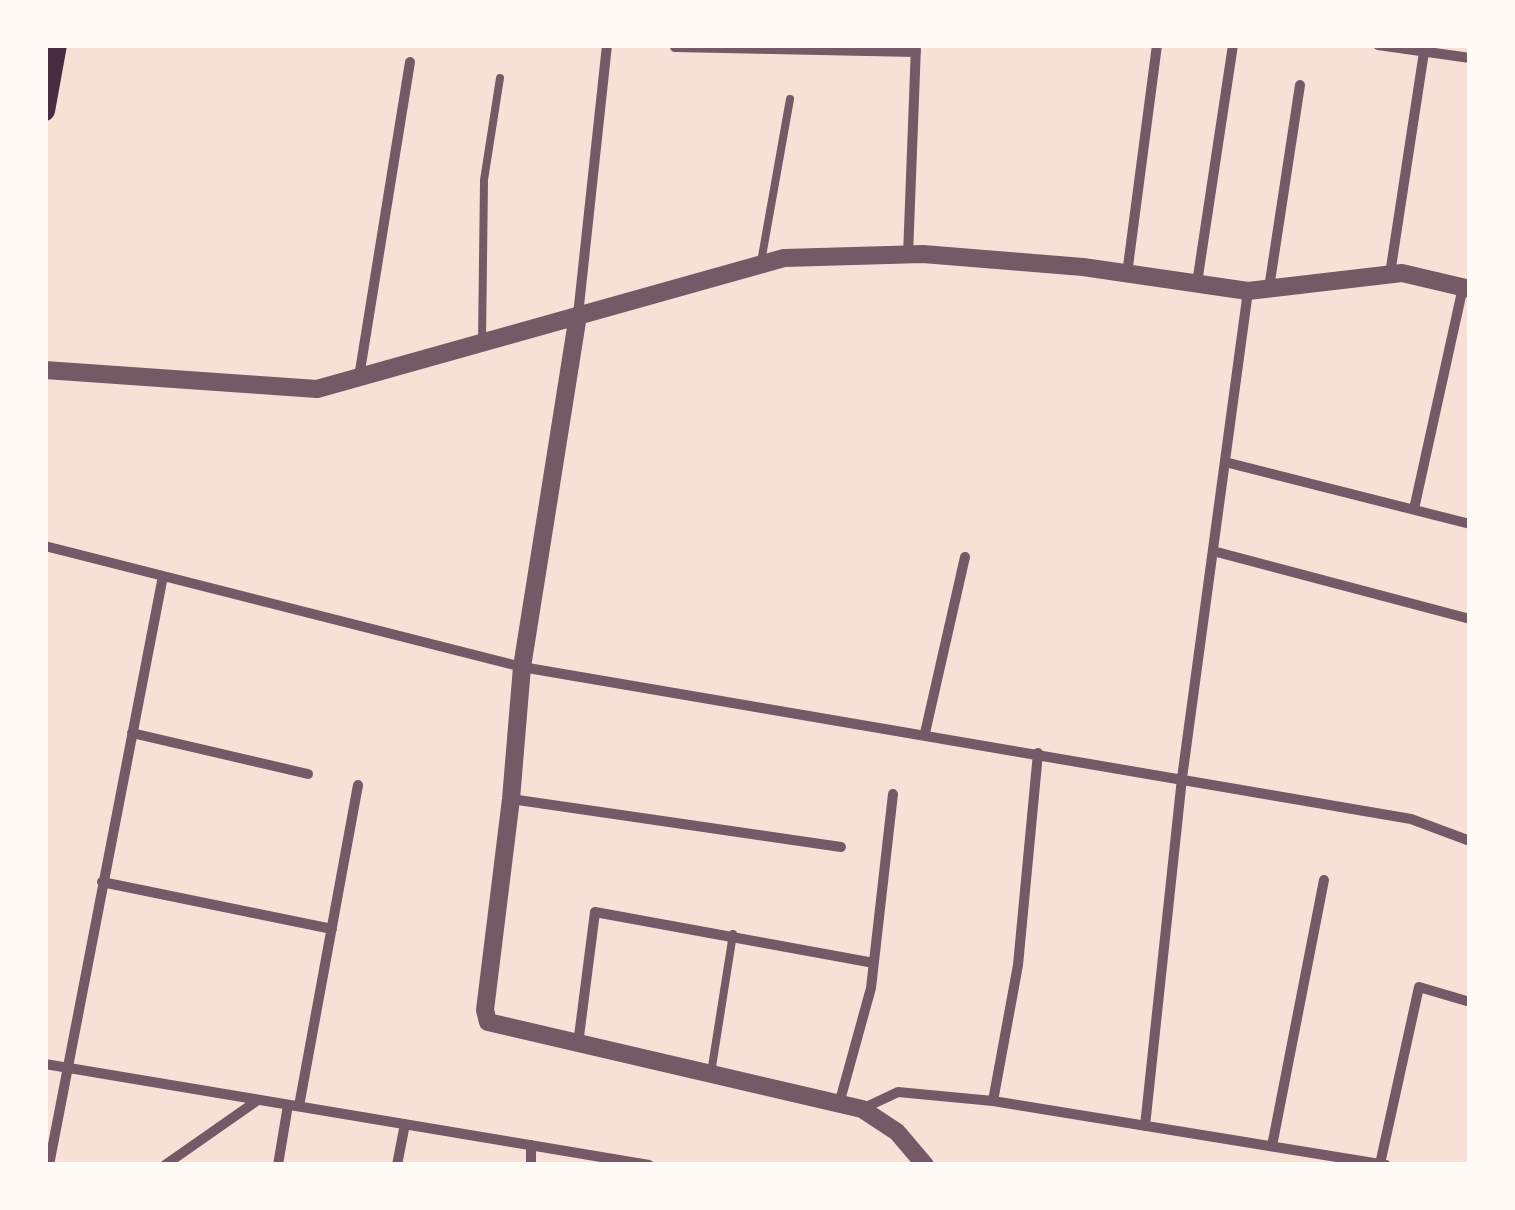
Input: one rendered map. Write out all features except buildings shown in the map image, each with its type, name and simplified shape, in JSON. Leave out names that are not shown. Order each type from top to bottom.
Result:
[{"type":"main road","points":[[45,111],[57,45]]},
{"type":"street","points":[[607,45],[578,314],[522,667],[511,799],[485,1010],[488,1022],[862,1109],[897,1132],[925,1165]]},
{"type":"street","points":[[1126,274],[1157,45]]},
{"type":"street","points":[[1197,284],[1233,45]]},
{"type":"street","points":[[1378,45],[1470,58]]},
{"type":"street","points":[[675,47],[916,48],[908,255]]},
{"type":"street","points":[[1390,274],[1424,52]]},
{"type":"street","points":[[360,377],[410,62]]},
{"type":"street","points":[[1269,288],[1300,85]]},
{"type":"street","points":[[45,370],[318,389],[784,258],[908,255],[1126,274],[1248,291],[1390,274],[1466,288],[1414,509]]},
{"type":"street","points":[[1145,1126],[1182,778],[1248,291]]},
{"type":"street","points":[[1225,462],[1470,524]]},
{"type":"street","points":[[45,546],[522,667],[1411,819],[1470,841]]},
{"type":"street","points":[[1213,552],[1470,620]]},
{"type":"street","points":[[925,733],[964,557]]},
{"type":"street","points":[[49,1165],[162,576]]},
{"type":"street","points":[[132,733],[308,774]]},
{"type":"street","points":[[993,1101],[1018,964],[1038,754]]},
{"type":"street","points":[[278,1165],[332,929],[358,785]]},
{"type":"street","points":[[839,1104],[874,963],[893,794]]},
{"type":"street","points":[[511,799],[840,847]]},
{"type":"street","points":[[1272,1146],[1324,880]]},
{"type":"street","points":[[102,882],[332,929]]},
{"type":"street","points":[[578,1045],[596,912],[874,963]]},
{"type":"street","points":[[862,1109],[898,1092],[993,1101],[1383,1164],[1419,987],[1470,1002]]},
{"type":"street","points":[[45,1064],[649,1165]]},
{"type":"street","points":[[165,1165],[258,1100]]},
{"type":"street","points":[[397,1165],[405,1124]]},
{"type":"street","points":[[531,1145],[531,1165]]},
{"type":"lane","points":[[482,342],[484,180],[500,78]]},
{"type":"lane","points":[[760,265],[790,99]]},
{"type":"lane","points":[[710,1075],[732,934]]}]
